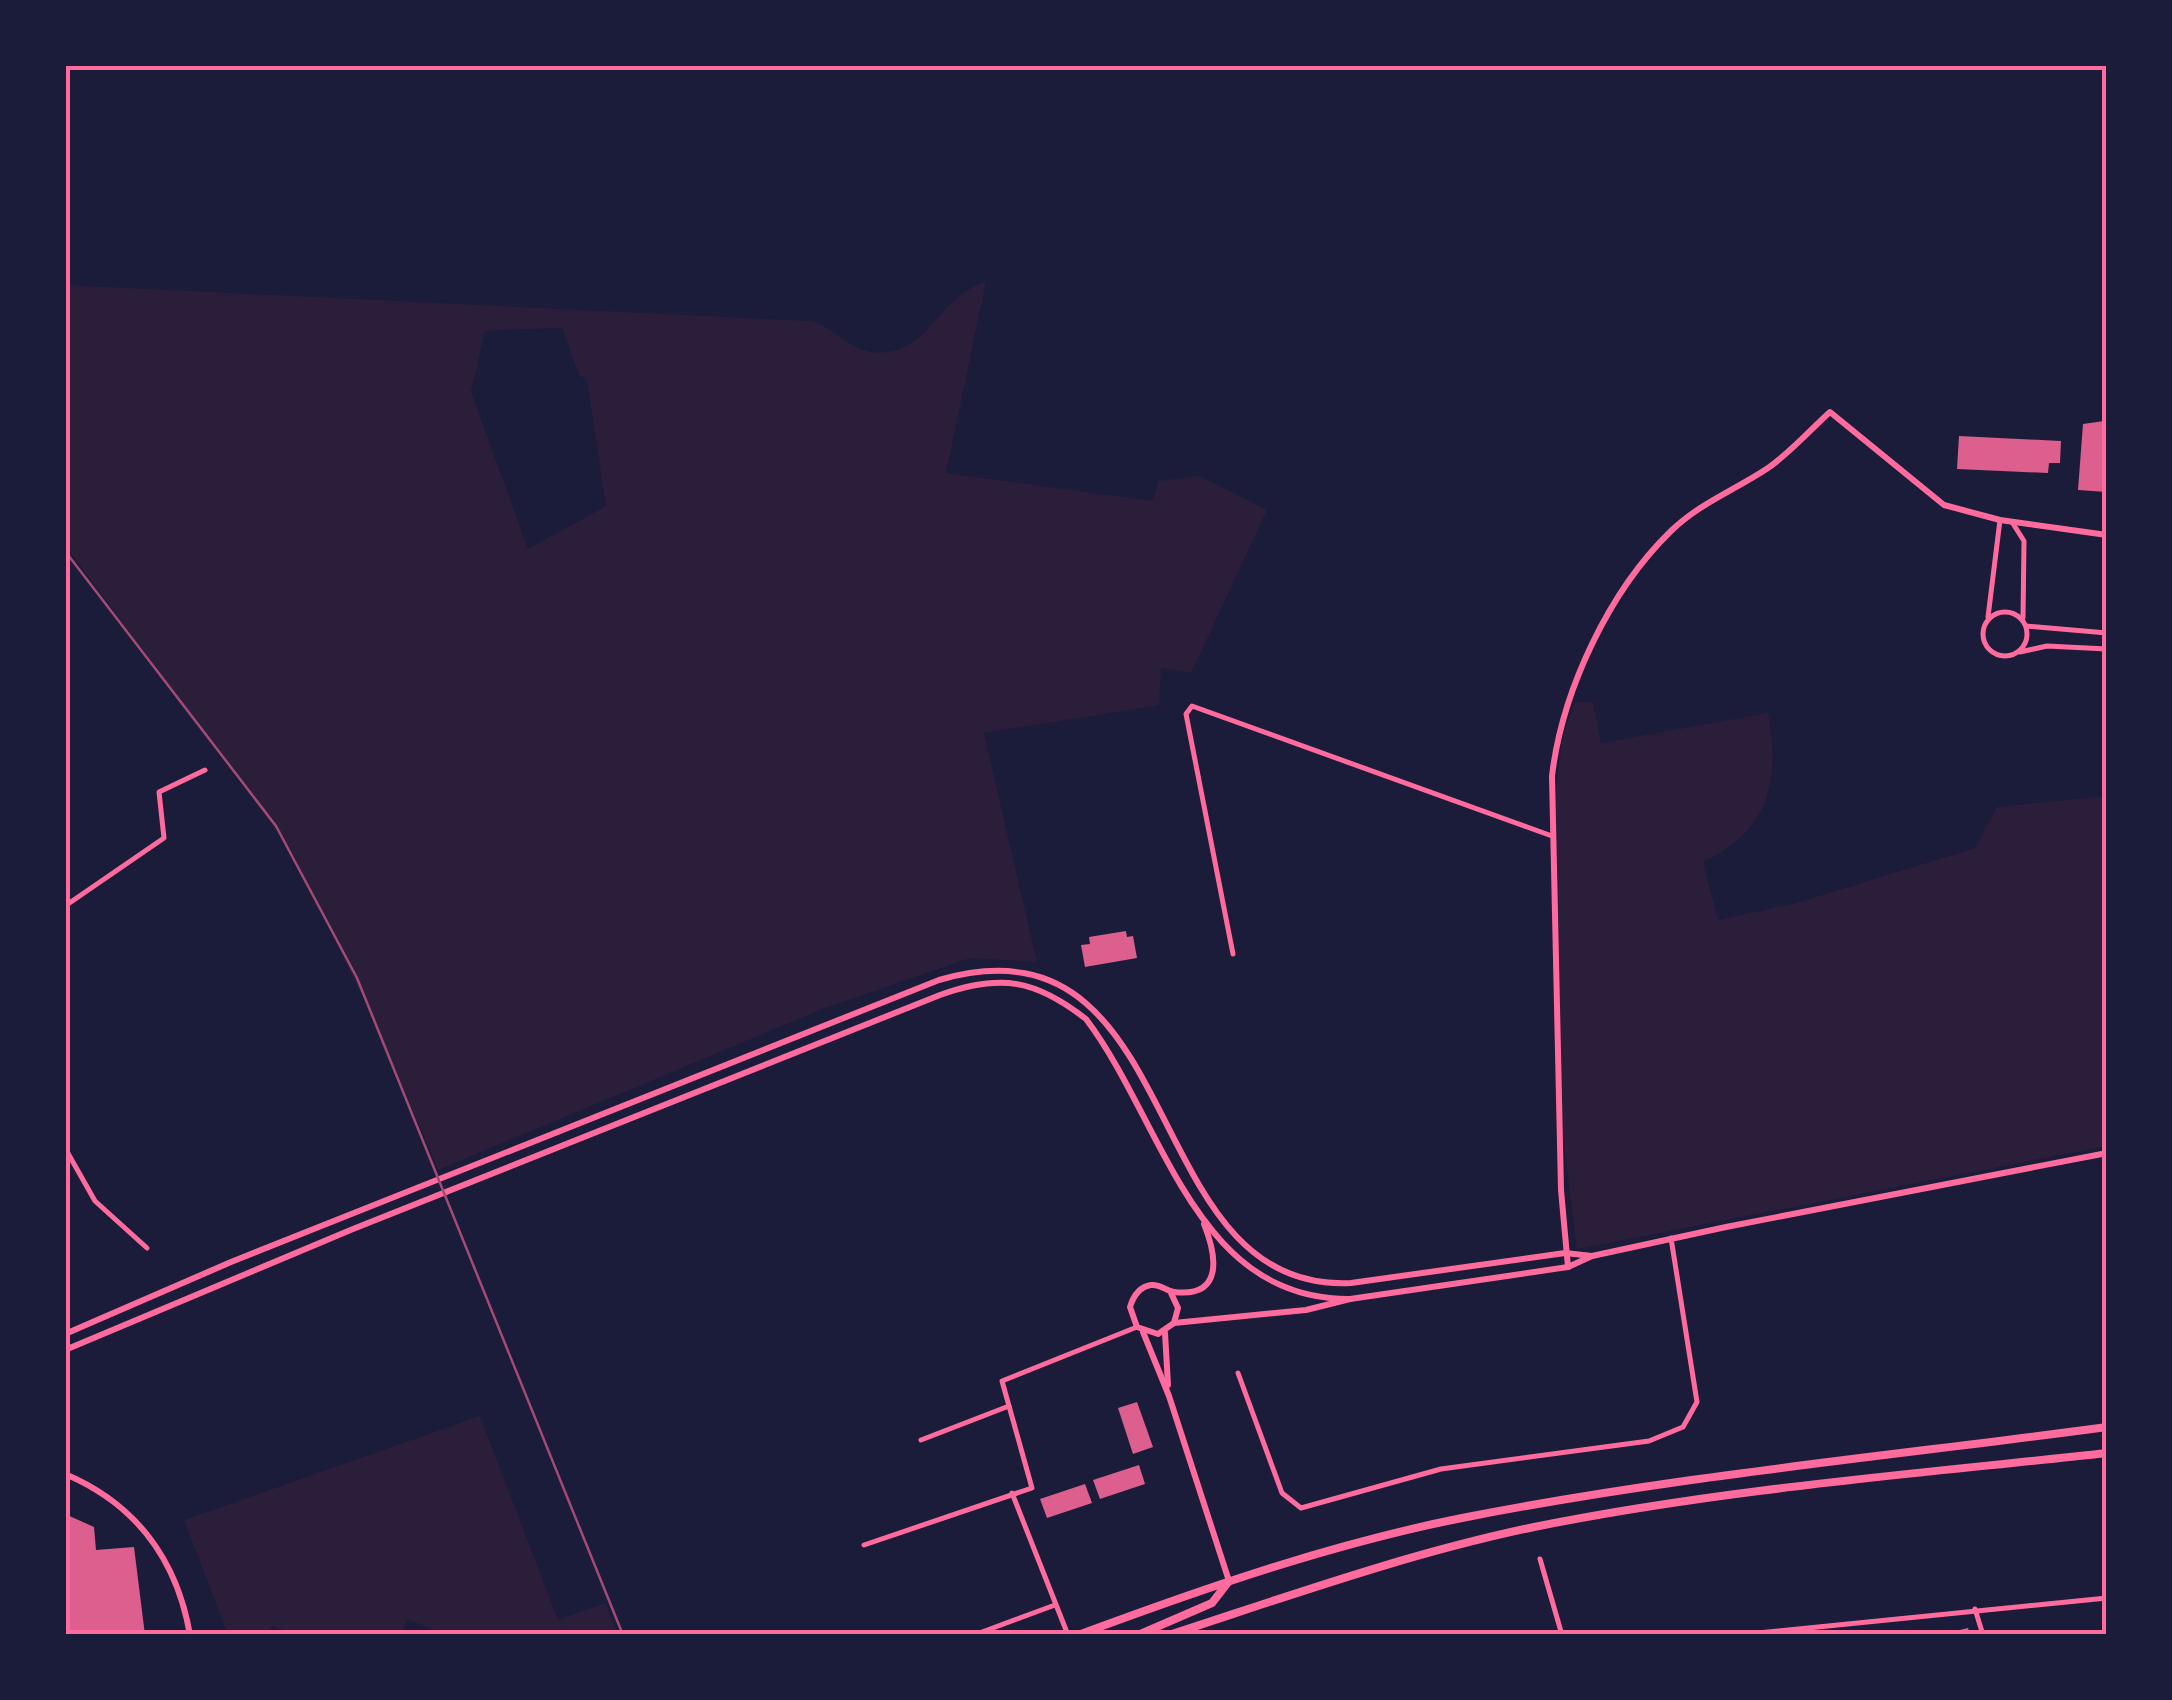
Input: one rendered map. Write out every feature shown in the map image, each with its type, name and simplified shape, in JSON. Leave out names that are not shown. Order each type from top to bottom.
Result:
[{"type":"highway","points":[[1078,1635],[1229,1581],[1458,1519],[1640,1486],[2107,1427]]},
{"type":"highway","points":[[1169,1635],[1395,1562],[1530,1528],[1722,1495],[2107,1455]]},
{"type":"highway","points":[[1138,1635],[1212,1604],[1229,1581]]},
{"type":"main road","points":[[1568,1267],[1552,836],[1556,741],[1584,669],[1626,586],[1671,530],[1710,500],[1772,466],[1830,412],[1944,505],[2000,520],[2107,538]]},
{"type":"main road","points":[[65,1334],[249,1254],[414,1193],[939,980],[1000,969],[1021,969],[1057,981],[1102,1017],[1214,1205],[1252,1254],[1294,1278],[1351,1284],[1565,1254],[1592,1256]]},
{"type":"main road","points":[[65,1350],[353,1229],[940,995],[1003,982],[1040,988],[1086,1019],[1202,1218],[1228,1250],[1269,1284],[1307,1296],[1350,1299]]},
{"type":"main road","points":[[1174,1323],[1306,1310],[1350,1299],[1568,1267],[1592,1256],[1671,1238],[2107,1154]]},
{"type":"main road","points":[[1172,1293],[1200,1287],[1214,1270],[1214,1250],[1202,1218]]},
{"type":"main road","points":[[1170,1396],[1165,1332],[1174,1323],[1178,1308],[1172,1293],[1162,1286],[1141,1289],[1130,1307],[1170,1396],[1229,1581]]},
{"type":"main road","points":[[1140,1330],[1165,1332]]},
{"type":"main road","points":[[65,1474],[109,1496],[164,1556],[181,1592],[190,1635]]},
{"type":"street","points":[[2000,520],[1983,638],[1989,649],[1999,655],[2047,646],[2107,649]]},
{"type":"street","points":[[2012,522],[2024,541],[2026,641],[2017,652]]},
{"type":"street","points":[[1987,620],[2005,612],[2024,623],[2107,632]]},
{"type":"street","points":[[1233,954],[1186,714],[1192,706],[1552,836]]},
{"type":"street","points":[[65,906],[164,838],[160,792],[205,770]]},
{"type":"street","points":[[65,1148],[95,1201],[147,1248]]},
{"type":"street","points":[[1238,1373],[1282,1493],[1301,1508],[1441,1469],[1650,1442],[1683,1427],[1696,1402],[1671,1238]]},
{"type":"street","points":[[864,1545],[1034,1486],[1003,1380],[1140,1330]]},
{"type":"street","points":[[921,1440],[1009,1406]]},
{"type":"street","points":[[1012,1494],[1068,1635]]},
{"type":"street","points":[[1540,1559],[1562,1635]]},
{"type":"street","points":[[1738,1635],[1975,1608],[2107,1598]]},
{"type":"street","points":[[974,1635],[1056,1605]]},
{"type":"street","points":[[1975,1608],[1984,1635]]},
{"type":"shaded area","points":[[986,282],[946,473],[1153,501],[1158,481],[1200,476],[1267,510],[1191,673],[1161,668],[1159,705],[984,733],[1037,962],[970,958],[825,1008],[438,1170],[380,1033],[292,852],[65,545],[65,285],[811,321],[872,352],[907,346],[970,289]],"holes":[[[562,328],[579,375],[587,380],[606,506],[528,549],[471,392],[485,331]]]},
{"type":"shaded area","points":[[1575,702],[1593,702],[1601,743],[1768,713],[1773,761],[1765,801],[1743,835],[1703,862],[1718,920],[1793,904],[1975,848],[1997,807],[2107,796],[2107,1146],[1577,1249],[1557,1086],[1554,808],[1563,734]]},
{"type":"shaded area","points":[[480,1416],[558,1620],[605,1603],[618,1635],[447,1635],[407,1619],[401,1635],[300,1635],[272,1626],[268,1635],[228,1635],[184,1520]]},
{"type":"building","points":[[2104,421],[2107,492],[2078,490],[2083,424]]},
{"type":"building","points":[[1959,436],[2061,441],[2060,463],[2049,463],[2048,473],[1957,469]]},
{"type":"building","points":[[1126,931],[1127,937],[1133,936],[1137,958],[1085,967],[1081,945],[1090,944],[1089,937]]},
{"type":"building","points":[[1137,1402],[1153,1447],[1133,1454],[1118,1408]]},
{"type":"building","points":[[1139,1465],[1145,1484],[1100,1499],[1093,1480]]},
{"type":"building","points":[[1085,1484],[1092,1503],[1047,1518],[1040,1499]]},
{"type":"building","points":[[65,1514],[94,1527],[96,1550],[134,1547],[145,1635],[65,1635]]},
{"type":"building","points":[[1968,1628],[1970,1635],[1944,1634]]},
{"type":"railway","points":[[65,551],[276,826],[357,978],[623,1635]]}]
